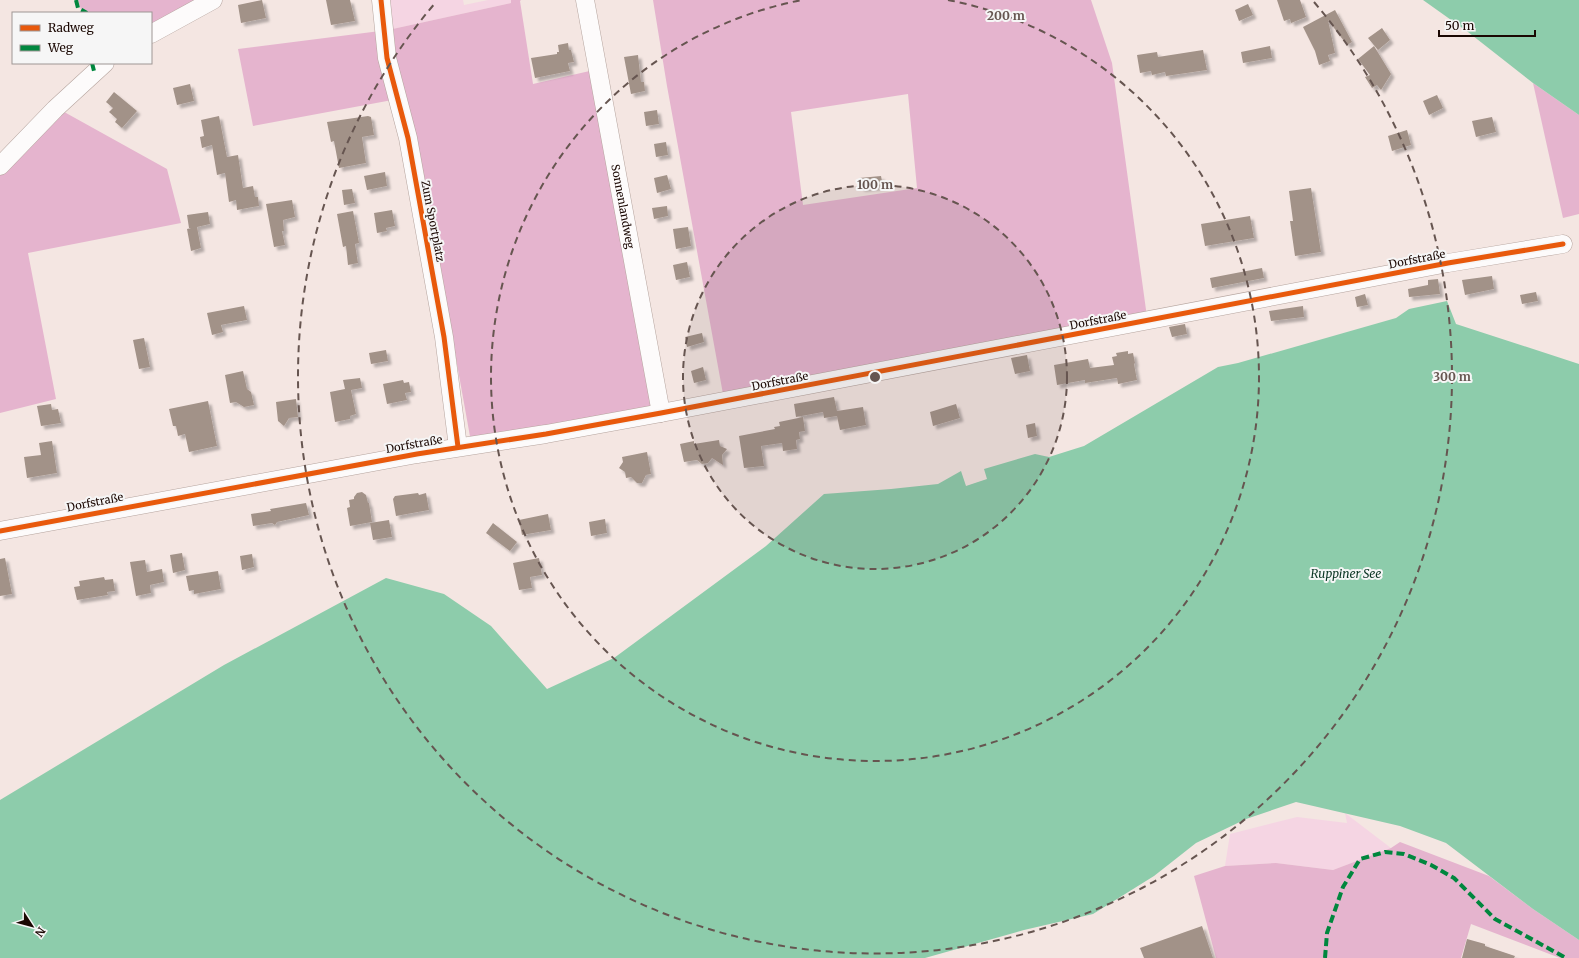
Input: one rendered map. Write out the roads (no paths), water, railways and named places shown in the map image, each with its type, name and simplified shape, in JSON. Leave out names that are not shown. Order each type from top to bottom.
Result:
[{"type":"street","points":[[152,33],[213,0]]},
{"type":"street","name":"Zum Sportplatz","points":[[381,0],[387,58],[408,138],[444,337],[458,447]]},
{"type":"street","name":"Sonnenlandweg","points":[[585,0],[661,413]]},
{"type":"street","points":[[0,166],[55,108],[100,67]]},
{"type":"street","name":"Dorfstraße","points":[[0,531],[91,513],[458,447],[546,434],[661,413],[1440,265],[1563,244]]},
{"type":"water","points":[[1423,0],[1579,0],[1579,115],[1533,83],[1468,32]]},
{"type":"water","name":"Ruppiner See","points":[[1447,301],[1456,324],[1579,364],[1579,940],[1533,909],[1446,843],[1400,826],[1296,802],[1246,819],[1196,843],[1154,876],[1093,914],[1024,930],[925,958],[0,958],[0,800],[224,665],[386,578],[444,594],[491,626],[547,689],[614,658],[766,546],[824,494],[938,484],[961,471],[966,486],[987,479],[984,469],[1035,454],[1049,457],[1084,446],[1218,367],[1238,363],[1396,318],[1409,309]]}]
